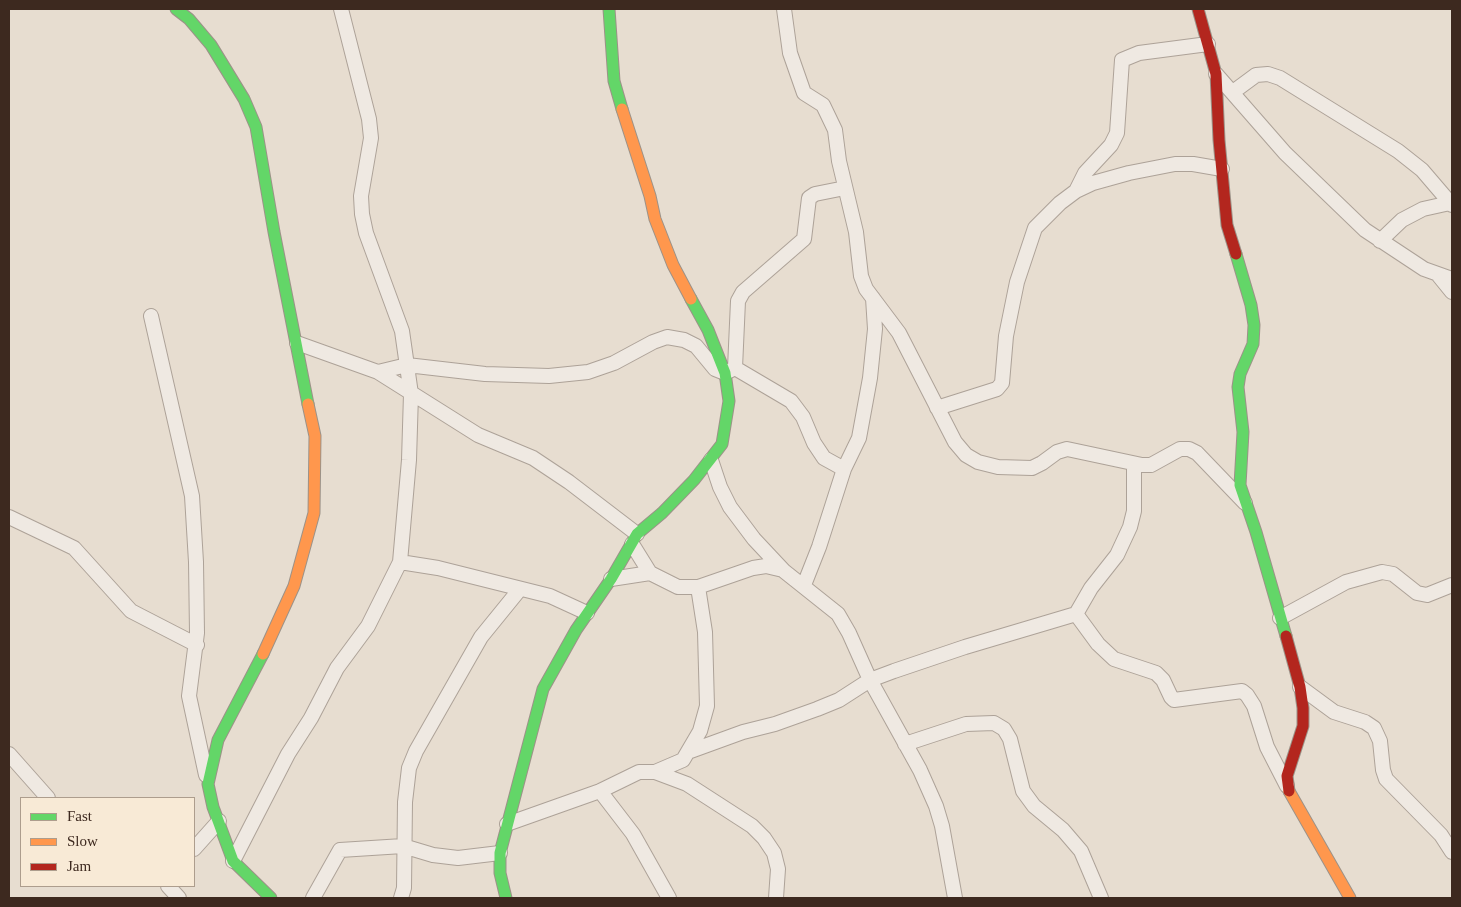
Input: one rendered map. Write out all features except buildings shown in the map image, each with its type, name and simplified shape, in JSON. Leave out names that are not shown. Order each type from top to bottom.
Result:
[{"type":"street","points":[[176,9],[189,19],[211,45],[244,99],[256,127],[274,232],[315,436],[317,463],[314,513],[294,586],[254,675],[218,740],[208,784]]},
{"type":"street","points":[[233,861],[288,754],[311,718],[337,668],[368,626],[395,576],[400,562],[409,460],[411,394],[408,364],[402,332],[366,234],[362,214],[361,196],[371,138],[369,119],[341,9]]},
{"type":"street","points":[[609,9],[614,81],[655,219],[677,273],[730,370]]},
{"type":"street","points":[[784,9],[790,54],[804,93],[823,105],[829,114],[834,130],[856,232],[861,276],[866,289],[899,333],[936,408],[955,442],[966,455],[978,462],[998,467],[1032,468],[1057,452],[1067,449],[1082,450],[1134,465],[1152,465],[1180,449],[1189,449],[1198,454],[1245,503]]},
{"type":"street","points":[[1199,9],[1216,74],[1227,225],[1251,305],[1254,325],[1253,344],[1240,374],[1238,387],[1243,432],[1240,485],[1256,532],[1300,687],[1303,708],[1302,726],[1287,776],[1287,786]]},
{"type":"street","points":[[1076,191],[1085,173],[1111,145],[1117,133],[1122,60],[1139,53],[1208,44]]},
{"type":"street","points":[[1216,74],[1301,170],[1364,230],[1380,241],[1446,277],[1452,292]]},
{"type":"street","points":[[1233,92],[1256,75],[1268,74],[1280,78],[1398,151],[1422,170],[1451,204],[1423,210],[1402,220],[1380,241]]},
{"type":"street","points":[[936,408],[997,389],[1002,383],[1010,310],[1035,228],[1048,213],[1076,191],[1108,177],[1176,164],[1222,168]]},
{"type":"street","points":[[506,898],[500,873],[500,853],[542,689],[587,613],[611,579],[635,539],[711,460],[722,444],[726,430],[730,370],[738,301],[743,292],[804,239],[809,198],[815,194],[845,188]]},
{"type":"street","points":[[804,585],[819,547],[844,469],[859,438],[870,378],[875,329],[874,298]]},
{"type":"street","points":[[151,316],[192,496],[196,562],[197,645],[189,696],[208,784],[233,861],[272,898]]},
{"type":"street","points":[[378,372],[408,364],[485,374],[549,376],[588,372],[614,363],[653,342],[667,337],[684,340],[696,346],[715,369],[730,370],[791,401],[803,417],[814,443],[824,458],[844,469]]},
{"type":"street","points":[[297,343],[378,372],[478,435],[533,458],[569,482],[635,539],[650,573]]},
{"type":"street","points":[[711,460],[720,487],[730,507],[754,539],[784,571],[804,585],[838,614],[849,633],[870,680],[920,770],[936,806],[942,826],[955,898]]},
{"type":"street","points":[[655,772],[686,756],[743,732],[775,724],[839,700],[870,680],[965,647],[1076,614],[1091,588],[1116,555],[1130,527],[1134,511],[1134,465]]},
{"type":"street","points":[[9,517],[74,548],[131,611],[197,645]]},
{"type":"street","points":[[400,562],[438,568],[550,596],[587,613]]},
{"type":"street","points":[[611,579],[650,573],[678,587],[698,588],[753,568],[766,566],[784,571]]},
{"type":"street","points":[[1280,618],[1346,582],[1382,572],[1393,574],[1417,593],[1427,595],[1452,585]]},
{"type":"street","points":[[687,784],[686,756],[700,731],[707,706],[705,632],[698,588]]},
{"type":"street","points":[[401,898],[404,888],[403,846],[409,768],[416,751],[481,637],[520,589]]},
{"type":"street","points":[[1076,614],[1098,644],[1108,654],[1114,659],[1156,673],[1163,680],[1174,700],[1242,691],[1248,694],[1254,706],[1267,747],[1293,801],[1350,898]]},
{"type":"street","points":[[1300,687],[1334,712],[1365,722],[1374,728],[1380,741],[1383,770],[1386,779],[1441,835],[1452,852]]},
{"type":"street","points":[[905,744],[966,724],[994,724],[1004,729],[1010,739],[1023,791],[1034,806],[1063,830],[1081,852],[1101,898]]},
{"type":"street","points":[[9,754],[47,797]]},
{"type":"street","points":[[507,824],[600,791],[629,775],[639,772],[655,772],[687,784],[745,821],[764,838],[774,853],[778,869],[776,898]]},
{"type":"street","points":[[600,791],[632,834],[669,898]]},
{"type":"street","points":[[195,848],[219,821]]},
{"type":"street","points":[[313,898],[340,850],[403,846],[433,855],[458,858],[500,853]]},
{"type":"street","points":[[169,887],[179,898]]},
{"type":"traffic: fast","points":[[176,9],[189,19],[211,45],[244,99],[256,127],[274,232],[308,404]]},
{"type":"traffic: fast","points":[[609,9],[614,81],[622,109]]},
{"type":"traffic: fast","points":[[1236,254],[1251,305],[1254,325],[1253,344],[1240,374],[1238,387],[1243,432],[1240,485],[1256,532],[1286,636]]},
{"type":"traffic: fast","points":[[506,898],[500,873],[500,853],[543,689],[576,630],[611,579],[637,534],[662,513],[694,480],[722,444],[729,401],[725,373],[708,330],[691,299]]},
{"type":"traffic: fast","points":[[263,654],[218,740],[208,784],[213,807],[233,861],[271,898]]},
{"type":"traffic: slow","points":[[622,109],[650,196],[655,219],[673,265],[691,299]]},
{"type":"traffic: slow","points":[[263,654],[294,586],[314,513],[315,436],[308,404]]},
{"type":"traffic: slow","points":[[1289,791],[1350,898]]},
{"type":"traffic: jam","points":[[1198,9],[1216,74],[1219,140],[1227,225],[1236,254]]},
{"type":"traffic: jam","points":[[1286,636],[1300,687],[1303,708],[1303,726],[1287,776],[1289,791]]}]
